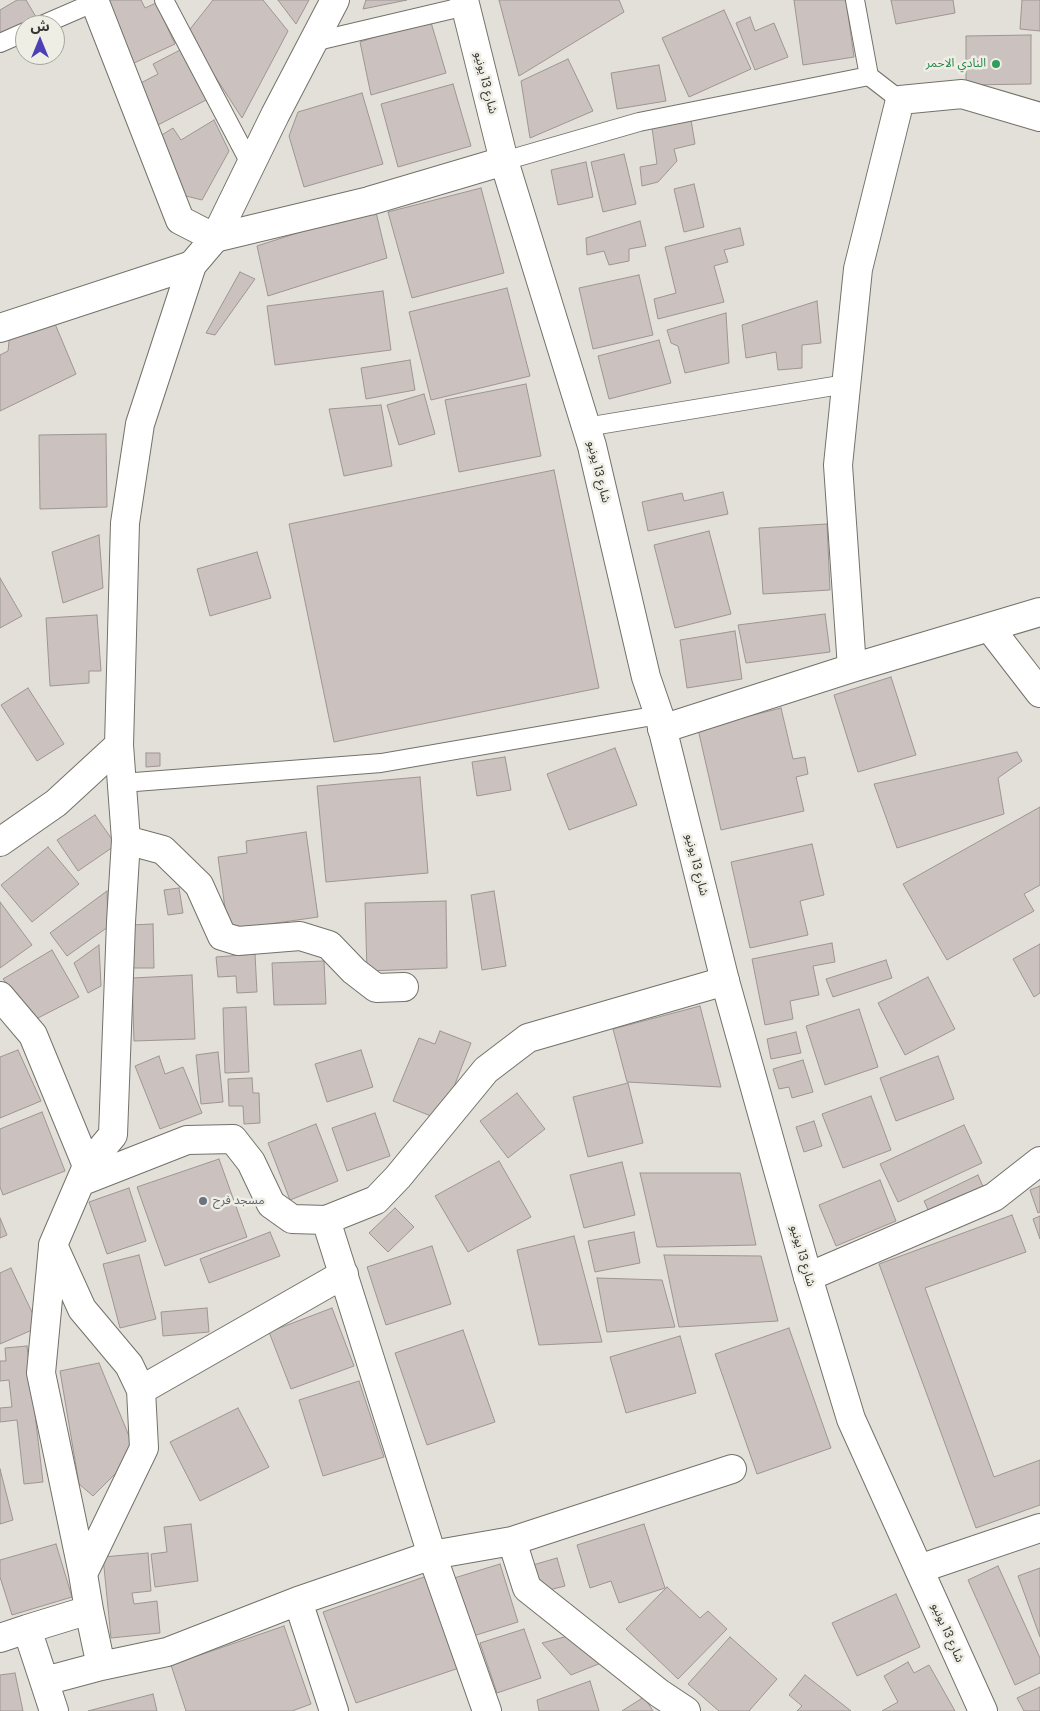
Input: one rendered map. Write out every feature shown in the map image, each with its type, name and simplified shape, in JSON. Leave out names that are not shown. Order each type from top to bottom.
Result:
[{"type":"street","points":[[101,1666],[41,1373],[54,1245],[83,1174],[113,1135],[126,840],[119,745],[125,523],[140,424],[192,265],[215,238],[335,0]]},
{"type":"street","points":[[94,1],[180,220],[215,238],[369,201],[504,161]]},
{"type":"street","name":"شارع 13 يونيو","points":[[465,3],[504,161],[592,446],[646,678],[661,722],[725,980],[808,1277],[851,1419],[983,1711]]},
{"type":"street","points":[[852,668],[838,465],[858,269],[900,100],[962,94],[1040,117]]},
{"type":"street","points":[[0,328],[192,265]]},
{"type":"street","points":[[661,722],[1040,612]]},
{"type":"street","points":[[989,628],[1040,693]]},
{"type":"street","points":[[0,842],[56,803],[119,745]]},
{"type":"street","points":[[126,840],[163,850],[199,885],[222,936],[238,941],[300,936],[329,945],[354,971],[376,988],[404,987]]},
{"type":"street","points":[[83,1174],[187,1140],[233,1139],[251,1162],[271,1204],[292,1219],[326,1220],[376,1200],[398,1177],[486,1070],[528,1038],[725,980]]},
{"type":"street","points":[[0,996],[33,1035],[83,1174]]},
{"type":"street","points":[[808,1277],[994,1197],[1040,1160]]},
{"type":"street","points":[[326,1220],[432,1555],[487,1711]]},
{"type":"street","points":[[54,1245],[82,1309],[128,1365],[141,1390],[144,1448],[83,1574]]},
{"type":"street","points":[[141,1390],[344,1274]]},
{"type":"street","points":[[44,1681],[101,1666],[167,1652],[298,1602],[432,1555],[512,1541],[732,1469]]},
{"type":"street","points":[[919,1569],[1040,1528]]},
{"type":"street","points":[[512,1541],[527,1588],[659,1694],[686,1711]]},
{"type":"street","points":[[298,1602],[334,1711]]},
{"type":"street","points":[[0,1638],[89,1610]]},
{"type":"street","points":[[27,1629],[54,1711]]},
{"type":"lane","points":[[164,0],[251,165]]},
{"type":"lane","points":[[855,0],[869,76],[900,100]]},
{"type":"lane","points":[[64,15],[94,1]]},
{"type":"lane","points":[[313,42],[465,3]]},
{"type":"lane","points":[[0,43],[15,36]]},
{"type":"lane","points":[[504,161],[639,122],[869,76]]},
{"type":"lane","points":[[586,427],[846,384]]},
{"type":"lane","points":[[122,783],[381,763],[661,722]]},
{"type":"building","points":[[17,0],[26,0],[35,15],[15,15],[15,29],[0,37],[0,10]]},
{"type":"building","points":[[102,0],[141,0],[145,8],[156,3],[175,44],[132,64]]},
{"type":"building","points":[[213,0],[263,0],[288,31],[242,118],[187,33]]},
{"type":"building","points":[[278,0],[309,0],[296,24]]},
{"type":"building","points":[[366,0],[407,0],[363,9]]},
{"type":"building","points":[[499,0],[619,0],[624,12],[519,76]]},
{"type":"building","points":[[794,0],[846,0],[854,57],[803,65]]},
{"type":"building","points":[[891,0],[953,0],[955,13],[896,24]]},
{"type":"building","points":[[1022,0],[1040,0],[1040,31],[1020,29]]},
{"type":"building","points":[[724,10],[751,69],[689,97],[662,38]]},
{"type":"building","points":[[750,17],[755,31],[774,23],[788,57],[755,70],[736,23]]},
{"type":"building","points":[[430,19],[446,73],[371,95],[360,42]]},
{"type":"building","points":[[1031,35],[1031,84],[966,85],[966,36]]},
{"type":"building","points":[[182,49],[208,99],[158,125],[137,85],[158,74],[153,64]]},
{"type":"building","points":[[568,59],[593,111],[530,138],[521,81]]},
{"type":"building","points":[[659,65],[666,101],[617,109],[611,73]]},
{"type":"building","points":[[453,84],[471,146],[398,167],[381,104]]},
{"type":"building","points":[[362,93],[383,164],[304,187],[289,136],[298,112]]},
{"type":"building","points":[[214,120],[229,151],[202,200],[178,194],[157,138],[173,128],[181,140]]},
{"type":"building","points":[[691,120],[695,144],[674,149],[677,161],[658,182],[642,186],[640,167],[657,164],[652,128]]},
{"type":"building","points":[[624,154],[636,204],[603,212],[591,162]]},
{"type":"building","points":[[586,162],[593,197],[558,205],[551,170]]},
{"type":"building","points":[[694,184],[704,227],[684,232],[674,189]]},
{"type":"building","points":[[481,188],[504,273],[412,298],[388,212]]},
{"type":"building","points":[[375,208],[387,258],[268,296],[257,246]]},
{"type":"building","points":[[640,221],[646,246],[629,249],[629,261],[609,265],[604,251],[587,255],[586,238]]},
{"type":"building","points":[[740,228],[744,245],[724,250],[728,262],[714,266],[724,302],[658,319],[654,299],[676,293],[665,247]]},
{"type":"building","points":[[240,272],[255,279],[215,335],[206,333]]},
{"type":"building","points":[[639,275],[653,335],[593,349],[579,288]]},
{"type":"building","points":[[507,288],[530,376],[431,400],[409,312]]},
{"type":"building","points":[[383,291],[391,350],[275,365],[267,306]]},
{"type":"building","points":[[817,301],[821,343],[802,345],[802,368],[778,370],[776,352],[746,358],[742,325]]},
{"type":"building","points":[[726,313],[729,363],[685,373],[678,346],[671,343],[667,330]]},
{"type":"building","points":[[53,319],[76,374],[0,411],[0,355],[8,351],[10,332]]},
{"type":"building","points":[[659,340],[671,383],[609,399],[598,356]]},
{"type":"building","points":[[410,360],[415,390],[366,399],[361,368]]},
{"type":"building","points":[[526,384],[541,456],[459,472],[445,400]]},
{"type":"building","points":[[424,394],[435,434],[399,445],[387,405]]},
{"type":"building","points":[[381,405],[392,466],[344,476],[329,409]]},
{"type":"building","points":[[106,434],[107,507],[40,509],[39,435]]},
{"type":"building","points":[[554,470],[599,688],[334,742],[289,524]]},
{"type":"building","points":[[723,492],[728,514],[648,531],[642,502],[682,493],[684,501]]},
{"type":"building","points":[[827,524],[830,590],[763,594],[759,528]]},
{"type":"building","points":[[709,531],[731,614],[675,628],[654,545]]},
{"type":"building","points":[[99,535],[103,588],[63,603],[52,552]]},
{"type":"building","points":[[257,552],[271,598],[210,616],[197,569]]},
{"type":"building","points":[[0,578],[22,616],[0,628]]},
{"type":"building","points":[[825,614],[830,652],[746,663],[738,625]]},
{"type":"building","points":[[97,615],[101,671],[89,671],[89,683],[50,686],[46,618]]},
{"type":"building","points":[[735,631],[742,679],[687,688],[680,640]]},
{"type":"building","points":[[891,677],[916,755],[858,772],[834,695]]},
{"type":"building","points":[[28,688],[64,744],[37,761],[1,705]]},
{"type":"building","points":[[781,708],[793,759],[805,757],[808,774],[796,777],[804,811],[721,830],[698,729]]},
{"type":"building","points":[[615,748],[637,805],[569,830],[547,774]]},
{"type":"building","points":[[1017,752],[1022,761],[998,778],[1004,814],[897,848],[874,784]]},
{"type":"building","points":[[146,753],[160,753],[160,766],[146,767]]},
{"type":"building","points":[[505,757],[511,790],[477,796],[472,762]]},
{"type":"building","points":[[420,777],[428,873],[326,882],[317,786]]},
{"type":"building","points":[[1040,807],[1040,885],[1024,894],[1034,911],[947,960],[903,884]]},
{"type":"building","points":[[95,815],[116,845],[78,871],[57,840]]},
{"type":"building","points":[[306,832],[318,917],[228,930],[218,857],[247,853],[246,841]]},
{"type":"building","points":[[812,844],[824,895],[800,901],[808,935],[750,948],[731,862]]},
{"type":"building","points":[[48,847],[79,884],[32,922],[1,885]]},
{"type":"building","points":[[179,888],[183,913],[168,915],[164,890]]},
{"type":"building","points":[[107,891],[108,927],[67,956],[50,933]]},
{"type":"building","points":[[494,891],[506,966],[482,970],[471,895]]},
{"type":"building","points":[[446,901],[447,968],[367,971],[365,903]]},
{"type":"building","points":[[0,902],[32,945],[0,968]]},
{"type":"building","points":[[153,924],[154,968],[132,968],[131,925]]},
{"type":"building","points":[[832,943],[835,962],[813,966],[819,995],[790,1001],[793,1019],[765,1025],[752,959]]},
{"type":"building","points":[[1040,944],[1040,993],[1034,997],[1013,959]]},
{"type":"building","points":[[99,945],[101,986],[88,993],[74,963]]},
{"type":"building","points":[[52,950],[79,997],[36,1019],[3,979]]},
{"type":"building","points":[[255,954],[257,992],[237,993],[236,976],[218,977],[216,957]]},
{"type":"building","points":[[886,960],[892,978],[833,997],[826,979]]},
{"type":"building","points":[[324,961],[326,1004],[274,1005],[272,963]]},
{"type":"building","points":[[192,975],[195,1039],[134,1041],[132,978]]},
{"type":"building","points":[[928,977],[955,1029],[905,1055],[878,1003]]},
{"type":"building","points":[[700,1006],[721,1087],[627,1082],[613,1029]]},
{"type":"building","points":[[246,1007],[249,1072],[225,1073],[223,1008]]},
{"type":"building","points":[[859,1009],[878,1067],[825,1085],[806,1026]]},
{"type":"building","points":[[440,1031],[471,1043],[441,1120],[393,1101],[419,1038],[435,1044]]},
{"type":"building","points":[[796,1032],[801,1053],[771,1059],[767,1039]]},
{"type":"building","points":[[18,1050],[41,1101],[0,1118],[0,1057]]},
{"type":"building","points":[[361,1050],[373,1087],[327,1102],[315,1064]]},
{"type":"building","points":[[218,1052],[223,1102],[201,1104],[196,1055]]},
{"type":"building","points":[[159,1056],[165,1074],[183,1067],[202,1113],[160,1129],[135,1066]]},
{"type":"building","points":[[938,1056],[954,1099],[896,1121],[880,1078]]},
{"type":"building","points":[[803,1060],[813,1092],[792,1098],[789,1087],[779,1089],[773,1069]]},
{"type":"building","points":[[252,1078],[253,1093],[259,1093],[260,1123],[244,1124],[243,1106],[229,1106],[228,1079]]},
{"type":"building","points":[[628,1083],[643,1143],[588,1157],[573,1097]]},
{"type":"building","points":[[517,1093],[545,1129],[508,1158],[480,1121]]},
{"type":"building","points":[[871,1096],[891,1150],[843,1168],[822,1114]]},
{"type":"building","points":[[42,1112],[65,1171],[3,1195],[0,1187],[0,1129]]},
{"type":"building","points":[[375,1113],[390,1156],[347,1171],[332,1128]]},
{"type":"building","points":[[814,1121],[822,1146],[804,1152],[796,1127]]},
{"type":"building","points":[[316,1124],[338,1181],[290,1200],[268,1143]]},
{"type":"building","points":[[964,1125],[982,1163],[898,1202],[880,1164]]},
{"type":"building","points":[[219,1159],[247,1237],[165,1266],[137,1187]]},
{"type":"building","points":[[499,1161],[531,1217],[468,1252],[435,1196]]},
{"type":"building","points":[[622,1162],[635,1215],[584,1228],[570,1175]]},
{"type":"building","points":[[640,1173],[740,1173],[756,1245],[657,1247]]},
{"type":"building","points":[[978,1175],[984,1189],[931,1216],[924,1201]]},
{"type":"building","points":[[880,1180],[896,1221],[836,1246],[819,1205]]},
{"type":"building","points":[[1040,1186],[1040,1212],[1038,1213],[1030,1190]]},
{"type":"building","points":[[129,1188],[146,1241],[107,1254],[89,1202]]},
{"type":"building","points":[[395,1208],[414,1227],[388,1252],[369,1233]]},
{"type":"building","points":[[1012,1215],[1026,1252],[925,1288],[994,1477],[1040,1460],[1040,1505],[976,1528],[879,1264]]},
{"type":"building","points":[[1040,1216],[1040,1239],[1033,1219]]},
{"type":"building","points":[[0,1218],[7,1235],[0,1238]]},
{"type":"building","points":[[270,1232],[280,1256],[209,1283],[200,1259]]},
{"type":"building","points":[[634,1232],[640,1263],[595,1272],[588,1241]]},
{"type":"building","points":[[574,1236],[602,1342],[539,1345],[517,1250]]},
{"type":"building","points":[[432,1246],[451,1304],[386,1325],[367,1267]]},
{"type":"building","points":[[139,1255],[156,1319],[120,1328],[103,1264]]},
{"type":"building","points":[[664,1255],[761,1256],[778,1321],[679,1327]]},
{"type":"building","points":[[11,1268],[39,1327],[0,1344],[0,1273]]},
{"type":"building","points":[[597,1278],[662,1280],[675,1327],[607,1332]]},
{"type":"building","points":[[207,1308],[209,1332],[163,1336],[161,1312]]},
{"type":"building","points":[[332,1308],[354,1366],[291,1389],[269,1332]]},
{"type":"building","points":[[789,1328],[831,1448],[757,1474],[715,1354]]},
{"type":"building","points":[[463,1330],[495,1422],[427,1445],[395,1353]]},
{"type":"building","points":[[680,1336],[696,1393],[626,1413],[610,1357]]},
{"type":"building","points":[[27,1346],[43,1482],[24,1484],[17,1420],[0,1422],[0,1408],[12,1407],[9,1380],[0,1381],[0,1361],[6,1361],[5,1348]]},
{"type":"building","points":[[99,1363],[136,1453],[93,1496],[79,1484],[60,1371]]},
{"type":"building","points":[[359,1381],[384,1457],[323,1476],[299,1400]]},
{"type":"building","points":[[238,1408],[269,1467],[200,1501],[170,1442]]},
{"type":"building","points":[[0,1469],[13,1520],[0,1524]]},
{"type":"building","points":[[191,1524],[198,1581],[155,1587],[151,1554],[167,1552],[164,1527]]},
{"type":"building","points":[[644,1524],[665,1588],[619,1603],[611,1581],[590,1588],[577,1545]]},
{"type":"building","points":[[56,1544],[72,1597],[12,1615],[0,1577],[0,1560]]},
{"type":"building","points":[[148,1553],[151,1591],[132,1593],[134,1604],[157,1601],[160,1633],[111,1638],[103,1557]]},
{"type":"building","points":[[557,1558],[565,1586],[541,1592],[533,1565]]},
{"type":"building","points":[[500,1564],[518,1622],[470,1637],[451,1579]]},
{"type":"building","points":[[998,1566],[1040,1658],[1040,1673],[1015,1685],[968,1580]]},
{"type":"building","points":[[1040,1568],[1040,1637],[1018,1576]]},
{"type":"building","points":[[427,1576],[459,1668],[356,1703],[323,1612]]},
{"type":"building","points":[[667,1587],[700,1618],[708,1611],[727,1629],[678,1679],[626,1629]]},
{"type":"building","points":[[896,1594],[920,1647],[857,1676],[832,1623]]},
{"type":"building","points":[[284,1626],[311,1704],[292,1711],[186,1711],[171,1665]]},
{"type":"building","points":[[524,1629],[541,1678],[497,1693],[480,1643]]},
{"type":"building","points":[[568,1636],[601,1663],[571,1675],[542,1643]]},
{"type":"building","points":[[730,1637],[777,1679],[749,1711],[719,1711],[688,1684]]},
{"type":"building","points":[[908,1662],[914,1673],[929,1665],[955,1711],[882,1711],[898,1702],[884,1676]]},
{"type":"building","points":[[15,1673],[23,1711],[0,1711],[0,1675]]},
{"type":"building","points":[[805,1675],[851,1711],[797,1711],[802,1706],[789,1695]]},
{"type":"building","points":[[590,1681],[599,1711],[539,1711],[537,1700]]},
{"type":"building","points":[[1040,1687],[1040,1711],[1024,1711],[1017,1698]]},
{"type":"building","points":[[153,1694],[157,1711],[88,1711]]},
{"type":"building","points":[[644,1697],[653,1711],[622,1711]]},
{"type":"place","name":"النادي الاحمر","points":[[996,64]]},
{"type":"place","name":"مسجد فرح","points":[[203,1201]]}]
